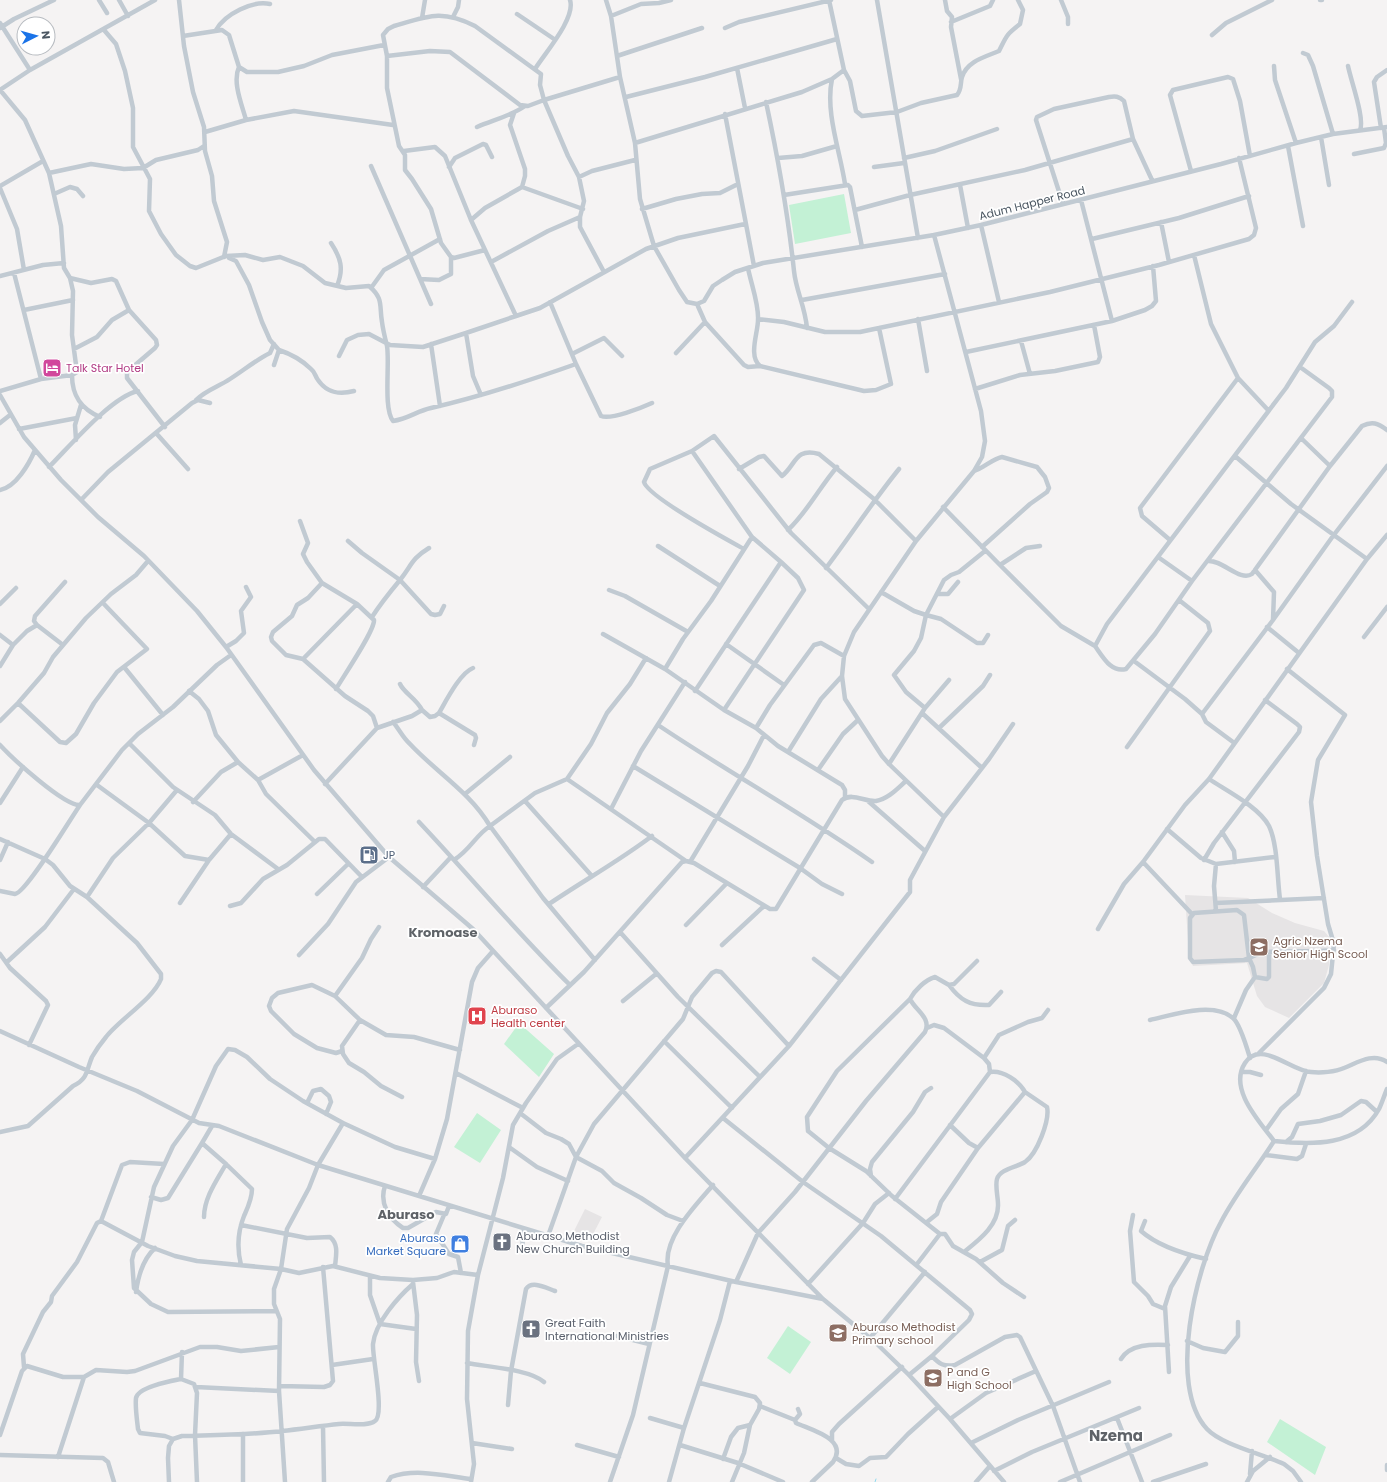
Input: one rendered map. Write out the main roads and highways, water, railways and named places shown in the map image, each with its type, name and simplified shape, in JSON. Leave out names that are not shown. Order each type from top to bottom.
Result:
[{"type":"place","name":"Talk Star Hotel","points":[[52,368]]},
{"type":"place","name":"JP","points":[[369,855]]},
{"type":"place","name":"Agric Nzema Senior High Scool","points":[[1259,947]]},
{"type":"place","name":"Aburaso Health center","points":[[477,1016]]},
{"type":"place","name":"Aburaso Methodist New Church Building","points":[[502,1242]]},
{"type":"place","name":"Aburaso Market Square","points":[[460,1244]]},
{"type":"place","name":"Great Faith International Ministries","points":[[531,1329]]},
{"type":"place","name":"Aburaso Methodist Primary school","points":[[838,1333]]},
{"type":"place","name":"P and G High School","points":[[933,1378]]},
{"type":"district","name":"Kromoase","points":[[443,932]]},
{"type":"district","name":"Aburaso","points":[[406,1214]]},
{"type":"district","name":"Nzema","points":[[1116,1435]]}]
